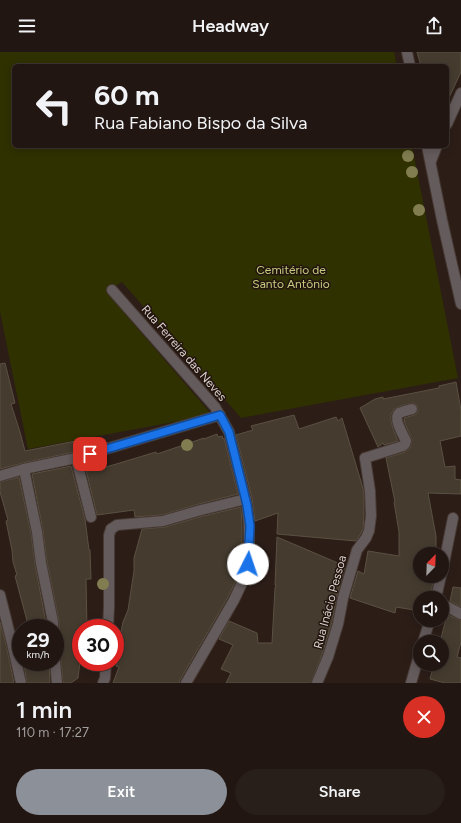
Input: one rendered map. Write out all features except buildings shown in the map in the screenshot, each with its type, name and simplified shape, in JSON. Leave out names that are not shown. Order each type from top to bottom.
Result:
[{"type":"street","points":[[407,52],[410,64]]},
{"type":"street","points":[[449,120],[461,93]]},
{"type":"street","points":[[428,148],[442,220],[461,304]]},
{"type":"street","points":[[431,161],[436,148]]},
{"type":"street","name":"Rua Ferreira das Neves","points":[[112,290],[215,407],[229,432],[246,499],[250,526],[248,564],[243,581],[234,600],[186,683]]},
{"type":"street","name":"Rua Inácio Pessoa","points":[[317,683],[328,657],[338,624],[343,598],[357,550],[366,538],[369,531],[371,516],[370,491],[365,458],[406,444],[397,420],[397,416],[401,412],[412,409]]},
{"type":"street","points":[[0,476],[24,469],[76,458],[220,415]]},
{"type":"street","points":[[76,458],[91,517]]},
{"type":"street","points":[[24,469],[52,619]]},
{"type":"street","points":[[108,619],[109,536],[111,529],[117,525],[163,521],[246,499]]},
{"type":"street","points":[[447,547],[453,518]]},
{"type":"street","points":[[0,595],[21,683]]},
{"type":"street","points":[[449,608],[461,614]]},
{"type":"street","points":[[56,671],[57,683]]},
{"type":"street","points":[[103,683],[105,671]]},
{"type":"street","points":[[411,683],[414,671]]},
{"type":"green space","name":"Cemitério de Santo Antônio","points":[[0,52],[394,52],[397,64],[12,64],[12,148],[412,148],[458,378],[241,418],[122,282],[106,292],[212,415],[28,449],[0,312]]},
{"type":"route","points":[[90,454],[220,415],[229,432],[247,505],[250,526],[248,564]]}]
